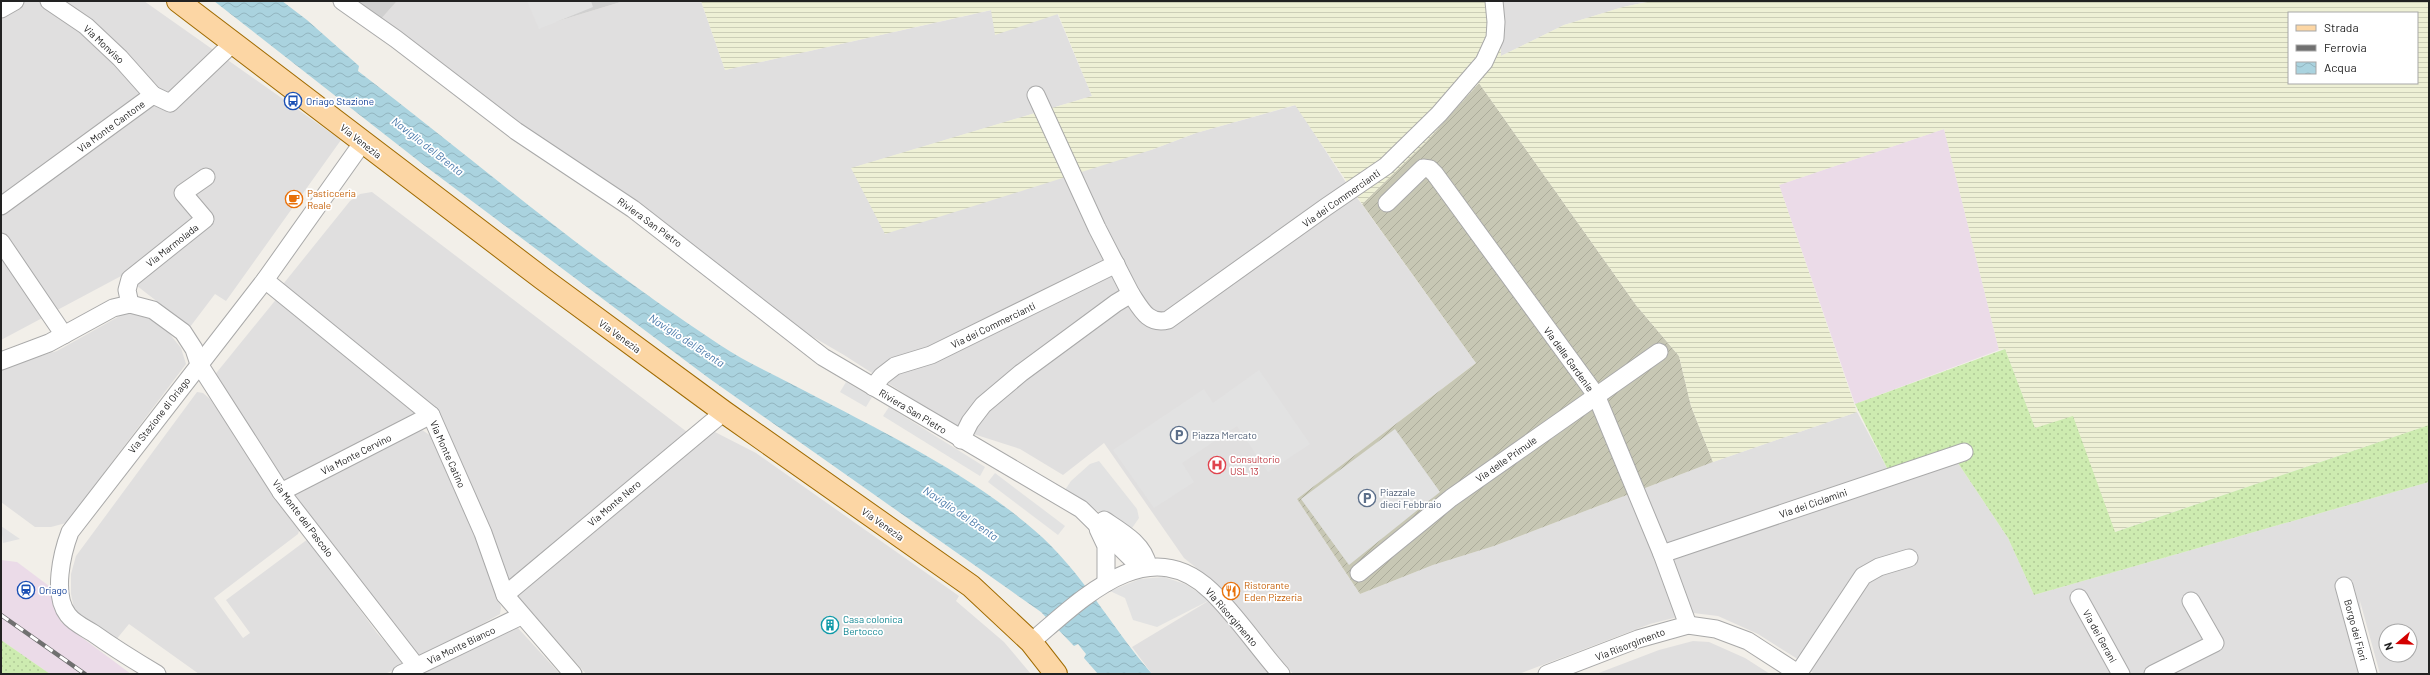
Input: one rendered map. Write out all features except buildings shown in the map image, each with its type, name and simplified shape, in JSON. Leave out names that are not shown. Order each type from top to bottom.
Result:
[{"type":"main road","name":"Via Venezia","points":[[178,1],[234,42],[542,279],[724,412],[1039,635],[1056,674]]},
{"type":"street","points":[[1,9],[15,1]]},
{"type":"street","name":"Via Monviso","points":[[49,1],[86,26],[120,58],[153,95]]},
{"type":"street","name":"Riviera San Pietro","points":[[342,1],[396,39],[516,132],[582,174],[657,227],[791,334],[823,357],[962,440]]},
{"type":"street","name":"Via dei Commercianti","points":[[1036,95],[1131,294],[1147,317],[1158,322],[1168,320],[1386,166],[1439,114],[1484,62],[1495,38],[1496,22],[1494,1]]},
{"type":"street","name":"Via Monte Cantone","points":[[1,206],[153,95],[170,104],[234,42]]},
{"type":"street","name":"Via Stazione di Oriago","points":[[157,674],[124,655],[68,614],[64,606],[60,586],[63,550],[70,532],[199,364],[266,280],[363,142]]},
{"type":"street","name":"Via delle Gardenie","points":[[1387,203],[1423,168],[1430,170],[1435,174],[1596,395],[1662,554],[1688,625]]},
{"type":"street","name":"Via Marmolada","points":[[130,304],[127,290],[130,278],[205,220],[183,194],[206,177]]},
{"type":"street","points":[[1,242],[64,335]]},
{"type":"street","name":"Via dei Commercianti","points":[[873,388],[882,376],[894,366],[931,355],[1116,264]]},
{"type":"street","name":"Via Monte Catino","points":[[266,280],[431,416],[483,533],[505,595],[520,616],[573,674]]},
{"type":"street","points":[[1131,294],[1116,303],[1027,369],[988,401],[976,414],[962,440],[1081,509],[1145,567]]},
{"type":"street","points":[[1,361],[30,352],[113,308],[130,304],[152,310],[183,332],[194,349],[199,364]]},
{"type":"street","name":"Via delle Primule","points":[[1359,572],[1450,498],[1659,352]]},
{"type":"street","name":"Via Monte del Pascolo","points":[[199,364],[281,492],[416,666]]},
{"type":"street","name":"Via Monte Nero","points":[[505,595],[724,412]]},
{"type":"street","name":"Via Monte Cervino","points":[[281,492],[431,416]]},
{"type":"street","name":"Via dei Ciclamini","points":[[1662,554],[1964,452]]},
{"type":"street","points":[[1081,509],[1098,529],[1106,546],[1102,585]]},
{"type":"street","name":"Via Risorgimento","points":[[1547,674],[1638,639],[1688,625],[1716,629],[1748,641],[1799,674],[1863,576],[1879,567],[1909,558]]},
{"type":"street","name":"Via Risorgimento","points":[[1039,635],[1102,585],[1145,567],[1168,568],[1181,572],[1206,587],[1281,674]]},
{"type":"street","name":"Borgo dei Fiori","points":[[2344,586],[2368,674]]},
{"type":"street","name":"Via dei Gerani","points":[[2079,598],[2121,674]]},
{"type":"street","points":[[2153,674],[2215,643],[2191,601]]},
{"type":"street","name":"Via Monte Bianco","points":[[401,674],[520,616]]},
{"type":"shaded area","points":[[1,1],[144,1],[341,140],[226,301],[215,294],[190,327],[123,275],[1,340]]},
{"type":"shaded area","points":[[354,1],[397,1],[380,20]]},
{"type":"shaded area","points":[[397,1],[535,1],[545,25],[624,1],[701,1],[725,70],[992,10],[996,34],[1057,13],[1092,96],[852,168],[1151,150],[1196,133],[1296,105],[1345,181],[1476,363],[1297,499],[1360,594],[1433,565],[1494,546],[1713,462],[1857,412],[1888,470],[1958,463],[2008,538],[2034,595],[2429,482],[2429,674],[2380,674],[2360,601],[2366,674],[1814,674],[1796,658],[1758,634],[1718,616],[1693,613],[1650,624],[1519,674],[1293,674],[1239,609],[1204,574],[1184,558],[1104,443],[1063,475],[1020,449],[961,430],[844,355],[770,312],[542,146],[380,20]]},
{"type":"shaded area","points":[[527,1],[591,1],[593,7],[539,29]]},
{"type":"shaded area","points":[[535,1],[624,1],[545,25]]},
{"type":"shaded area","points":[[701,1],[1498,1],[1501,56],[1564,25],[1623,7],[1652,1],[2429,1],[2429,425],[2114,532],[2073,417],[2035,428],[2005,349],[1999,350],[1944,129],[1779,185],[1857,412],[1713,462],[1691,406],[1679,356],[1636,305],[1479,83],[1425,143],[1362,204],[1295,105],[1196,133],[1151,150],[885,234],[851,168],[1092,96],[1058,14],[995,35],[991,10],[725,70]]},
{"type":"shaded area","points":[[1498,1],[1652,1],[1623,7],[1564,25],[1501,56]]},
{"type":"shaded area","points":[[1479,83],[1636,305],[1679,356],[1691,406],[1713,462],[1494,546],[1433,565],[1360,594],[1297,499],[1476,363],[1362,204],[1425,143]]},
{"type":"shaded area","points":[[1944,129],[1999,350],[1855,404],[1779,185]]},
{"type":"shaded area","points":[[372,192],[691,435],[507,583],[432,409],[280,288],[350,201],[360,194]]},
{"type":"shaded area","points":[[278,297],[421,412],[285,485],[213,377]]},
{"type":"shaded area","points":[[139,312],[164,327],[181,348],[186,364],[66,523],[51,527],[35,527],[1,502],[1,368],[57,351],[125,313]]},
{"type":"shaded area","name":"Piazza Mercato","points":[[1259,370],[1310,444],[1268,472],[1237,426],[1182,463],[1194,482],[1154,508],[1113,450],[1204,389],[1213,403]]},
{"type":"shaded area","points":[[846,382],[872,397],[866,407],[840,392]]},
{"type":"shaded area","points":[[197,392],[203,393],[210,399],[300,528],[298,534],[214,598],[243,638],[250,633],[226,600],[308,539],[377,633],[402,661],[398,668],[385,674],[199,674],[129,624],[115,641],[75,613],[71,594],[71,574],[76,556]]},
{"type":"shaded area","points":[[889,407],[985,467],[980,476],[883,416]]},
{"type":"shaded area","points":[[419,428],[431,436],[480,543],[501,607],[500,614],[422,658],[410,654],[292,494]]},
{"type":"shaded area","name":"Piazzale dieci Febbraio","points":[[1395,429],[1440,492],[1349,565],[1301,499]]},
{"type":"shaded area","points":[[713,431],[756,453],[959,596],[956,601],[1004,642],[1031,674],[586,674],[516,594]]},
{"type":"shaded area","points":[[1099,461],[1137,509],[1139,518],[1132,528],[1124,528],[1065,490],[1071,481],[1090,464]]},
{"type":"shaded area","points":[[995,473],[1065,526],[1058,535],[988,482]]},
{"type":"shaded area","points":[[1,526],[20,539],[3,543]]},
{"type":"shaded area","points":[[1,560],[17,562],[49,586],[53,605],[61,622],[131,674],[50,674],[1,640]]},
{"type":"shaded area","points":[[1164,577],[1185,584],[1210,600],[1157,627],[1133,620],[1125,598],[1110,591],[1140,579]]},
{"type":"shaded area","points":[[1210,600],[1274,674],[1152,674],[1132,647]]},
{"type":"shaded area","points":[[514,626],[518,628],[560,674],[416,674]]},
{"type":"shaded area","points":[[1693,641],[1709,642],[1745,658],[1770,674],[1596,674],[1659,650]]},
{"type":"green space","points":[[2005,349],[2035,428],[2073,416],[2115,532],[2429,425],[2429,482],[2034,595],[2008,538],[1958,463],[1888,470],[1855,404]]},
{"type":"green space","points":[[1,640],[50,674],[1,674]]},
{"type":"water","name":"Naviglio del Brenta","points":[[214,1],[282,1],[307,20],[359,66],[358,71],[581,246],[673,313],[741,358],[924,454],[953,471],[1008,509],[1034,530],[1067,563],[1152,674],[1098,674],[1084,658],[1086,654],[1078,644],[1074,646],[1041,612],[710,379],[425,166]]},
{"type":"railway","points":[[1,615],[85,674]]},
{"type":"place","name":"Oriago Stazione","points":[[293,101]]},
{"type":"place","name":"Pasticceria Reale","points":[[294,199]]},
{"type":"place","name":"Piazza Mercato","points":[[1179,435]]},
{"type":"place","name":"Consultorio USL 13","points":[[1217,465]]},
{"type":"place","name":"Piazzale dieci Febbraio","points":[[1367,498]]},
{"type":"place","name":"Oriago","points":[[26,590]]},
{"type":"place","name":"Ristorante Eden Pizzeria","points":[[1231,591]]},
{"type":"place","name":"Casa colonica Bertocco","points":[[830,625]]}]
